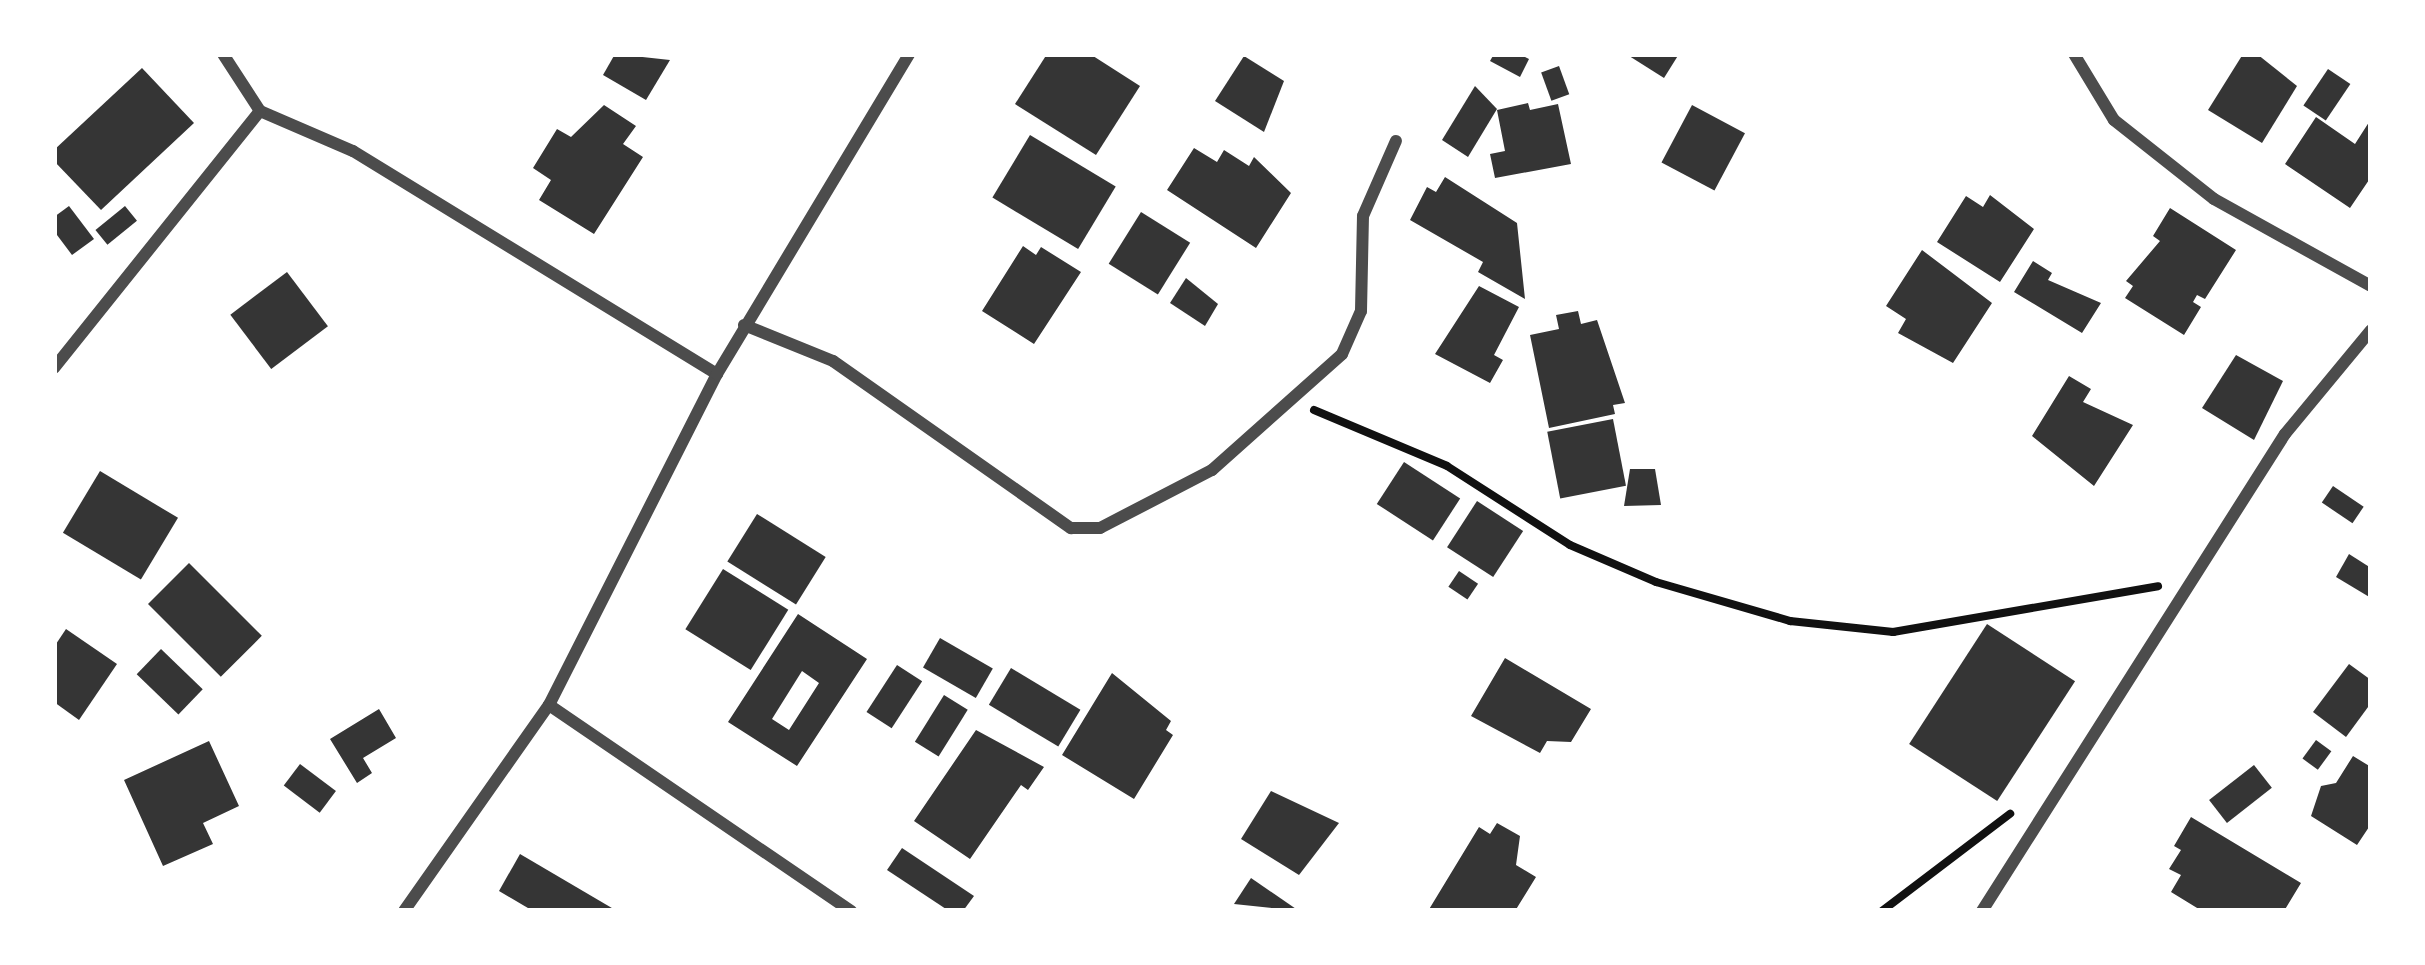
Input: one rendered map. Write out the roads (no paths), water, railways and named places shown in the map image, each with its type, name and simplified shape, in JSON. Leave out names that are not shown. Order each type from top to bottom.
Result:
[{"type":"street","points":[[223,54],[260,111],[353,151],[492,231],[717,374]]},
{"type":"street","points":[[404,911],[549,705],[744,325],[909,54]]},
{"type":"street","points":[[2074,54],[2114,120],[2214,199],[2371,286]]},
{"type":"street","points":[[54,368],[260,111]]},
{"type":"street","points":[[744,325],[833,361],[1071,528],[1100,528],[1166,500],[1342,355],[1361,311],[1363,215],[1396,141]]},
{"type":"street","points":[[1982,911],[2050,796],[2285,434],[2371,330]]},
{"type":"street","points":[[549,705],[850,911]]}]
